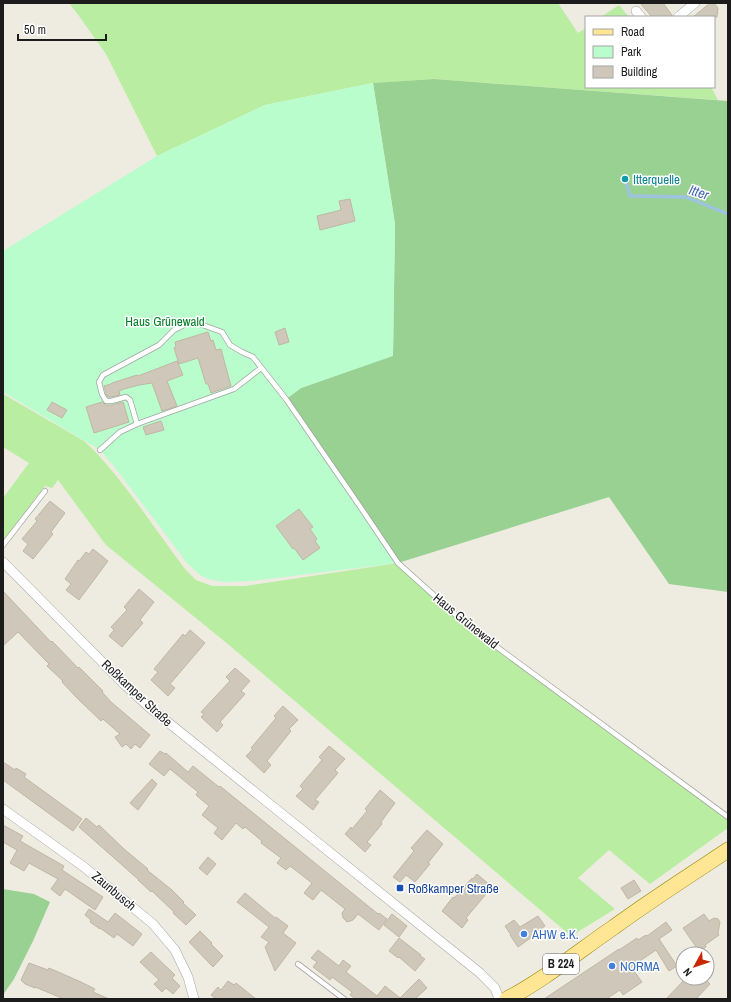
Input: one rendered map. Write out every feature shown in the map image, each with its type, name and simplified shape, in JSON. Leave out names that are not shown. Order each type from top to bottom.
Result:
[{"type":"main road","name":"B 224","points":[[507,999],[518,994],[548,974],[640,909],[728,850]]},
{"type":"street","points":[[679,16],[695,3]]},
{"type":"street","name":"Roßkamper Straße","points":[[3,562],[126,686],[149,707],[480,973],[495,988],[499,999]]},
{"type":"street","name":"Zaunbusch","points":[[3,809],[84,866],[153,924],[175,950],[188,977],[194,999]]},
{"type":"lane","name":"Haus Grünewald","points":[[137,424],[130,400],[126,397],[106,401],[102,394],[99,382],[103,375],[159,346],[174,330],[188,323],[200,324],[222,332],[230,344],[242,352],[254,357],[286,399],[398,563],[467,625],[728,817]]},
{"type":"lane","points":[[100,450],[120,432],[137,424],[234,389],[261,368]]},
{"type":"lane","points":[[3,545],[46,491]]},
{"type":"lane","points":[[298,964],[344,999]]},
{"type":"green space","points":[[69,3],[558,3],[578,33],[585,29],[585,88],[712,88],[718,100],[434,79],[373,83],[265,105],[157,156],[106,54]]},
{"type":"green space","points":[[619,5],[628,16],[602,16]]},
{"type":"green space","points":[[434,79],[728,101],[728,592],[669,584],[609,497],[398,563],[286,399],[301,388],[393,355],[395,224],[373,83]]},
{"type":"green space","name":"Haus Grünewald","points":[[373,83],[395,224],[393,356],[301,388],[286,399],[398,563],[251,581],[225,582],[212,580],[201,576],[187,563],[100,450],[3,392],[3,251],[157,156],[265,105]]},
{"type":"green space","points":[[3,394],[84,441],[92,448],[140,507],[185,569],[196,580],[212,586],[245,586],[398,563],[467,625],[728,817],[728,828],[650,884],[609,850],[578,878],[615,909],[571,936],[229,645],[106,545],[58,480],[52,488],[45,486],[3,541],[3,498],[29,463],[3,447]]},
{"type":"green space","points":[[3,889],[34,894],[50,902],[14,979],[3,995]]},
{"type":"building","points":[[640,3],[663,3],[672,15],[672,16],[651,16]]},
{"type":"building","points":[[710,3],[714,3],[718,8],[717,17],[694,16]]},
{"type":"building","points":[[350,199],[355,221],[320,230],[317,216],[341,210],[339,201]]},
{"type":"building","points":[[285,328],[289,342],[279,345],[275,332]]},
{"type":"building","points":[[208,332],[211,341],[213,340],[216,350],[221,349],[231,386],[211,393],[208,384],[206,384],[198,358],[179,364],[174,348],[176,347],[175,342]]},
{"type":"building","points":[[177,361],[183,375],[167,381],[177,406],[162,411],[152,383],[124,389],[119,391],[120,395],[111,397],[107,396],[104,386],[137,375],[138,376]]},
{"type":"building","points":[[52,402],[67,410],[62,418],[47,410]]},
{"type":"building","points":[[102,402],[106,405],[112,405],[123,402],[129,422],[94,433],[86,407]]},
{"type":"building","points":[[161,421],[164,430],[146,435],[143,427]]},
{"type":"building","points":[[50,501],[65,513],[51,532],[53,534],[33,559],[23,551],[28,544],[22,539],[37,521],[35,519]]},
{"type":"building","points":[[299,509],[313,527],[310,529],[317,539],[315,541],[320,548],[303,560],[276,526]]},
{"type":"building","points":[[93,549],[108,561],[79,600],[66,590],[71,584],[65,579],[78,560],[79,561],[86,552],[89,554]]},
{"type":"building","points":[[139,589],[154,602],[140,620],[143,623],[122,647],[109,636],[114,630],[111,627],[127,610],[124,607]]},
{"type":"building","points":[[3,591],[51,642],[52,641],[103,691],[102,692],[111,702],[150,735],[140,748],[135,744],[131,749],[126,744],[122,747],[115,737],[120,734],[103,719],[101,721],[77,698],[62,682],[63,681],[47,666],[49,664],[18,632],[3,646]]},
{"type":"building","points":[[190,630],[205,643],[170,684],[175,688],[168,696],[151,680],[158,672],[154,669],[183,634],[185,636]]},
{"type":"building","points":[[235,668],[250,681],[241,691],[245,694],[220,722],[223,725],[217,732],[201,717],[204,714],[201,712],[230,681],[226,677]]},
{"type":"building","points":[[283,706],[298,720],[289,729],[291,731],[267,761],[271,765],[264,773],[246,756],[276,718],[274,716]]},
{"type":"building","points":[[329,746],[345,759],[335,770],[338,773],[315,800],[319,802],[313,810],[296,796],[303,789],[300,786],[322,760],[319,757]]},
{"type":"building","points":[[160,751],[165,754],[166,753],[188,772],[193,766],[219,787],[220,786],[378,914],[379,913],[387,919],[379,930],[358,914],[353,920],[347,922],[343,918],[342,913],[345,909],[321,890],[313,900],[304,893],[312,883],[290,866],[286,870],[277,863],[281,858],[261,843],[262,841],[245,827],[243,829],[236,823],[222,840],[214,833],[218,828],[202,815],[209,806],[196,795],[198,792],[170,769],[164,776],[149,764]]},
{"type":"building","points":[[3,762],[15,770],[16,768],[26,774],[24,777],[82,819],[73,831],[3,780]]},
{"type":"building","points":[[152,779],[157,784],[138,810],[130,803]]},
{"type":"building","points":[[380,790],[395,803],[381,822],[382,824],[367,842],[371,845],[365,852],[345,834],[351,827],[352,829],[367,811],[365,809]]},
{"type":"building","points":[[86,818],[97,827],[99,825],[148,869],[147,870],[172,890],[196,915],[186,925],[152,891],[151,892],[79,827]]},
{"type":"building","points":[[3,825],[23,836],[20,841],[64,866],[62,870],[103,897],[95,910],[65,889],[60,896],[51,889],[58,879],[29,863],[24,871],[10,863],[17,850],[3,842]]},
{"type":"building","points":[[427,830],[443,844],[428,863],[430,864],[415,882],[406,875],[400,882],[393,877],[414,851],[411,848]]},
{"type":"building","points":[[208,857],[216,864],[207,875],[199,868]]},
{"type":"building","points":[[477,874],[492,887],[466,918],[468,920],[462,928],[442,911],[453,897],[454,898]]},
{"type":"building","points":[[634,880],[641,891],[628,899],[621,888]]},
{"type":"building","points":[[245,893],[275,918],[276,917],[288,926],[283,933],[296,943],[275,971],[265,947],[269,942],[261,937],[269,927],[237,902]]},
{"type":"building","points":[[89,909],[108,922],[115,913],[142,934],[133,946],[117,934],[114,938],[90,922],[91,920],[85,915]]},
{"type":"building","points":[[392,914],[407,926],[399,937],[384,925]]},
{"type":"building","points":[[704,914],[709,921],[714,918],[718,919],[720,922],[719,935],[706,946],[696,946],[683,928]]},
{"type":"building","points":[[538,916],[545,926],[518,947],[505,926],[514,920],[520,927]]},
{"type":"building","name":"NORMA","points":[[666,922],[672,930],[659,939],[675,963],[675,967],[669,971],[656,950],[631,967],[642,982],[623,995],[620,990],[606,999],[544,999],[619,949],[637,938],[638,940],[646,935],[647,936]]},
{"type":"building","points":[[200,931],[223,956],[213,967],[189,942]]},
{"type":"building","points":[[399,938],[425,959],[415,971],[399,957],[398,958],[389,951]]},
{"type":"building","points":[[318,950],[339,966],[343,960],[351,966],[346,972],[377,996],[385,986],[400,998],[419,979],[427,988],[415,999],[356,999],[350,995],[352,992],[332,977],[330,980],[313,967],[317,962],[311,958]]},
{"type":"building","points":[[151,952],[175,975],[172,978],[180,986],[173,994],[166,988],[162,992],[154,984],[159,980],[140,962]]},
{"type":"building","points":[[29,963],[48,970],[49,968],[81,982],[95,989],[93,992],[109,999],[64,999],[25,984],[21,980]]},
{"type":"building","points":[[228,981],[234,985],[236,983],[256,999],[214,999],[215,998],[211,995],[218,987],[221,990]]},
{"type":"building","points":[[678,986],[708,986],[696,999],[666,999]]},
{"type":"waterway","name":"Itter","points":[[625,179],[630,196],[686,197],[728,214]]},
{"type":"place","name":"Itterquelle","points":[[625,179]]},
{"type":"place","name":"Roßkamper Straße","points":[[400,888]]},
{"type":"place","name":"AHW e.K.","points":[[524,934]]},
{"type":"place","name":"NORMA","points":[[612,966]]}]
